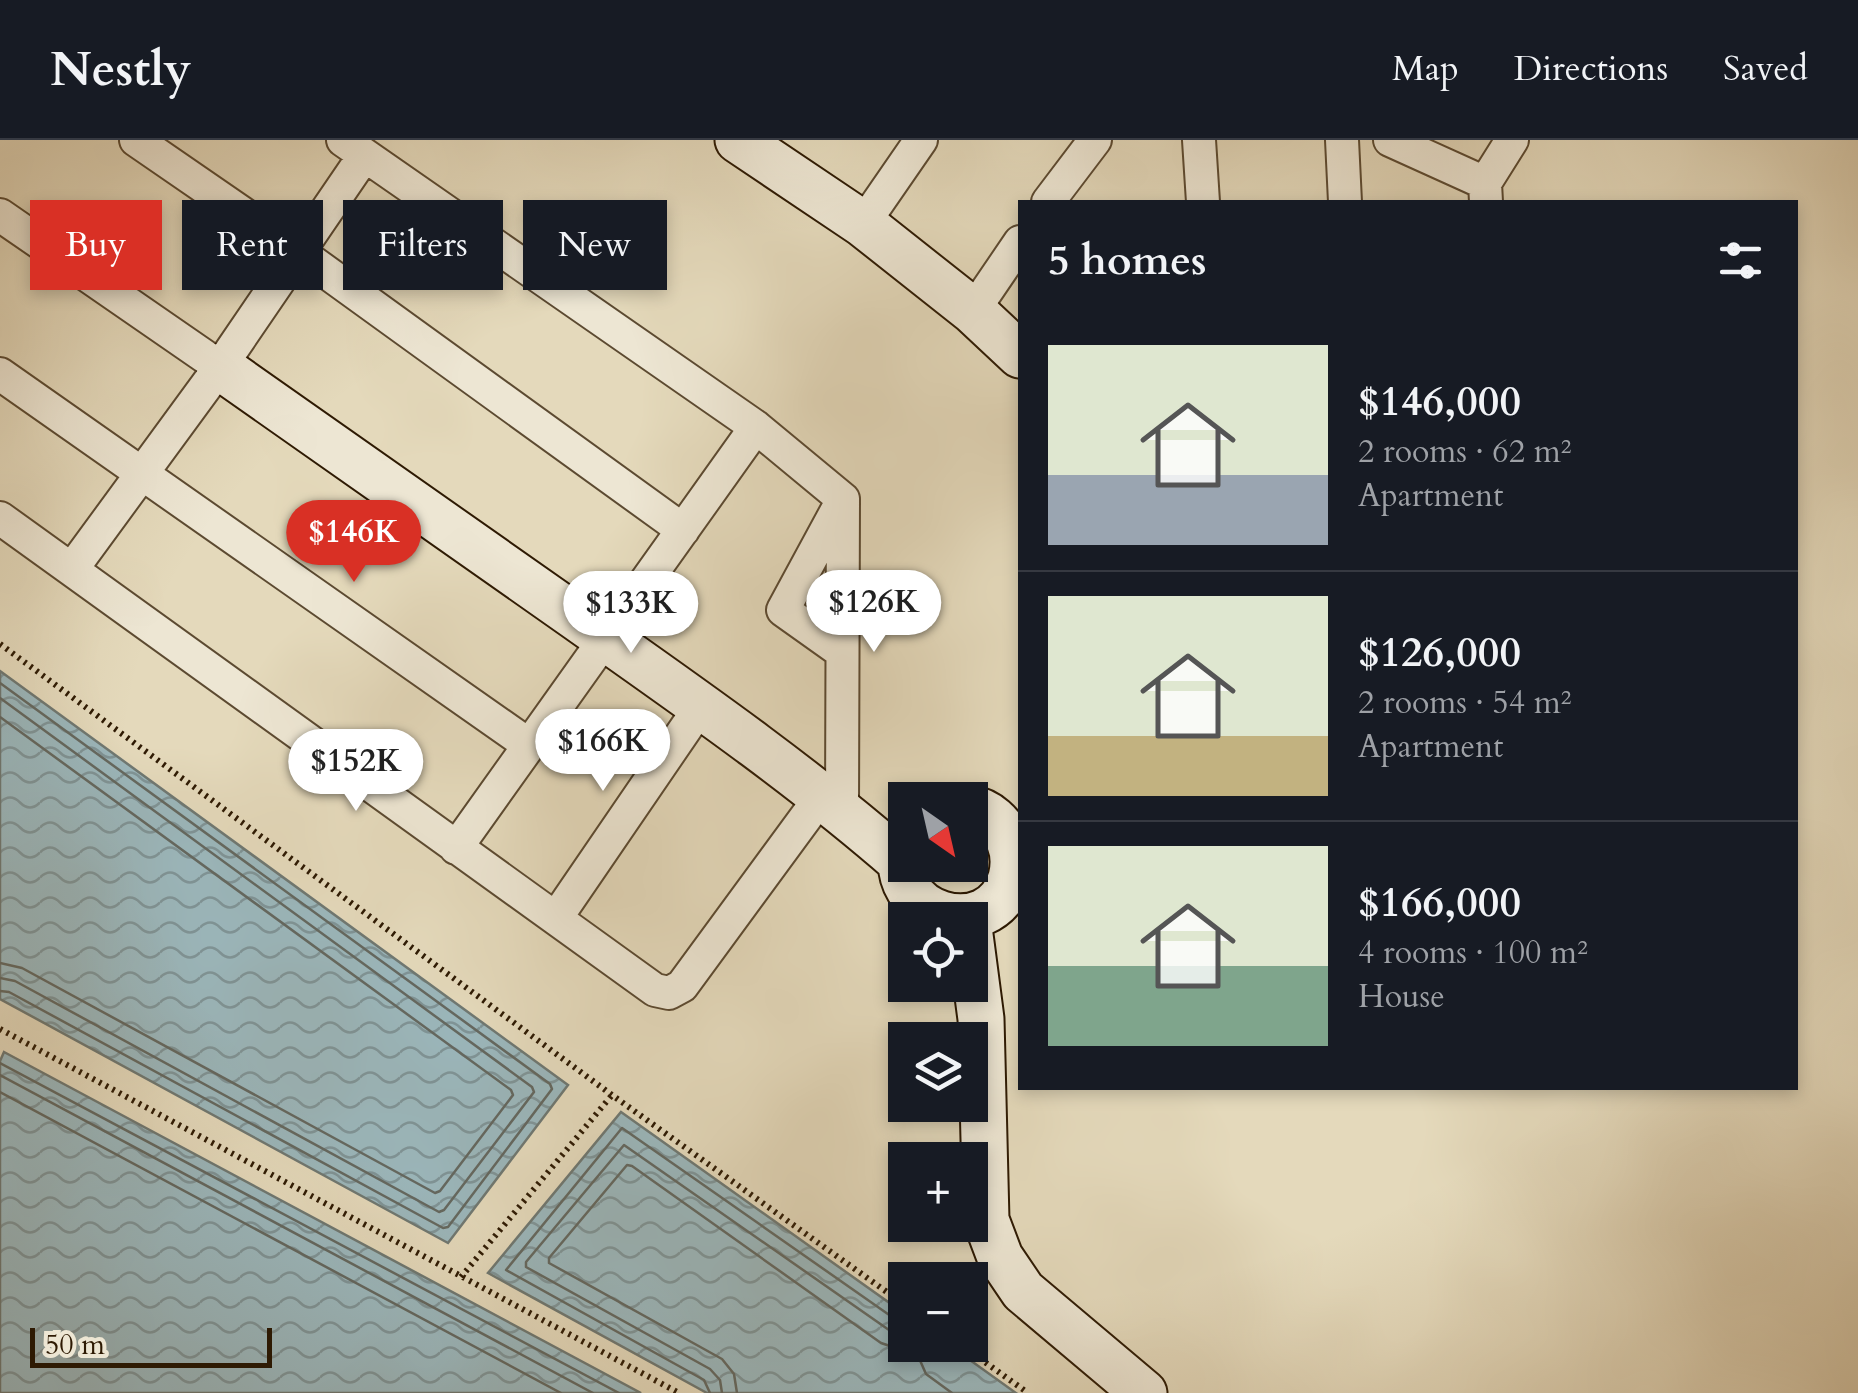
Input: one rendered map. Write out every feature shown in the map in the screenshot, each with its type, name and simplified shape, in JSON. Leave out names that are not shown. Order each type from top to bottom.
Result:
[{"type":"street","points":[[136,140],[224,200]]},
{"type":"street","points":[[863,224],[921,140]]},
{"type":"street","points":[[1050,200],[1095,140]]},
{"type":"street","points":[[1200,140],[1202,200]]},
{"type":"street","points":[[1342,140],[1345,200]]},
{"type":"street","points":[[1390,140],[1486,192],[1512,140]]},
{"type":"street","points":[[741,141],[863,224],[973,311],[1018,352]]},
{"type":"street","points":[[323,208],[354,148],[756,427],[843,498]]},
{"type":"street","points":[[0,215],[606,638],[888,843]]},
{"type":"street","points":[[973,311],[1018,245]]},
{"type":"street","points":[[323,269],[683,530]]},
{"type":"street","points":[[72,569],[274,290]]},
{"type":"street","points":[[0,374],[530,745]]},
{"type":"street","points":[[456,848],[756,427]]},
{"type":"street","points":[[0,518],[655,990],[669,993],[682,986],[831,804],[842,652],[843,498]]},
{"type":"street","points":[[842,652],[783,610],[843,498]]},
{"type":"street","points":[[556,918],[702,706]]},
{"type":"street","points":[[988,816],[1016,848],[1010,884],[1000,900],[988,909]]},
{"type":"street","points":[[978,1002],[986,1220],[1000,1257],[1022,1292],[1144,1393]]},
{"type":"path","points":[[0,644],[612,1095],[888,1293]]},
{"type":"path","points":[[0,1029],[679,1393]]},
{"type":"path","points":[[461,1276],[612,1095]]},
{"type":"path","points":[[985,1362],[1028,1393]]},
{"type":"water","points":[[0,671],[568,1085],[448,1243],[0,999]]},
{"type":"water","points":[[4,1052],[641,1393],[0,1393],[0,1061]]},
{"type":"water","points":[[621,1112],[888,1302],[888,1362],[973,1362],[1016,1393],[707,1393],[488,1273]]}]
